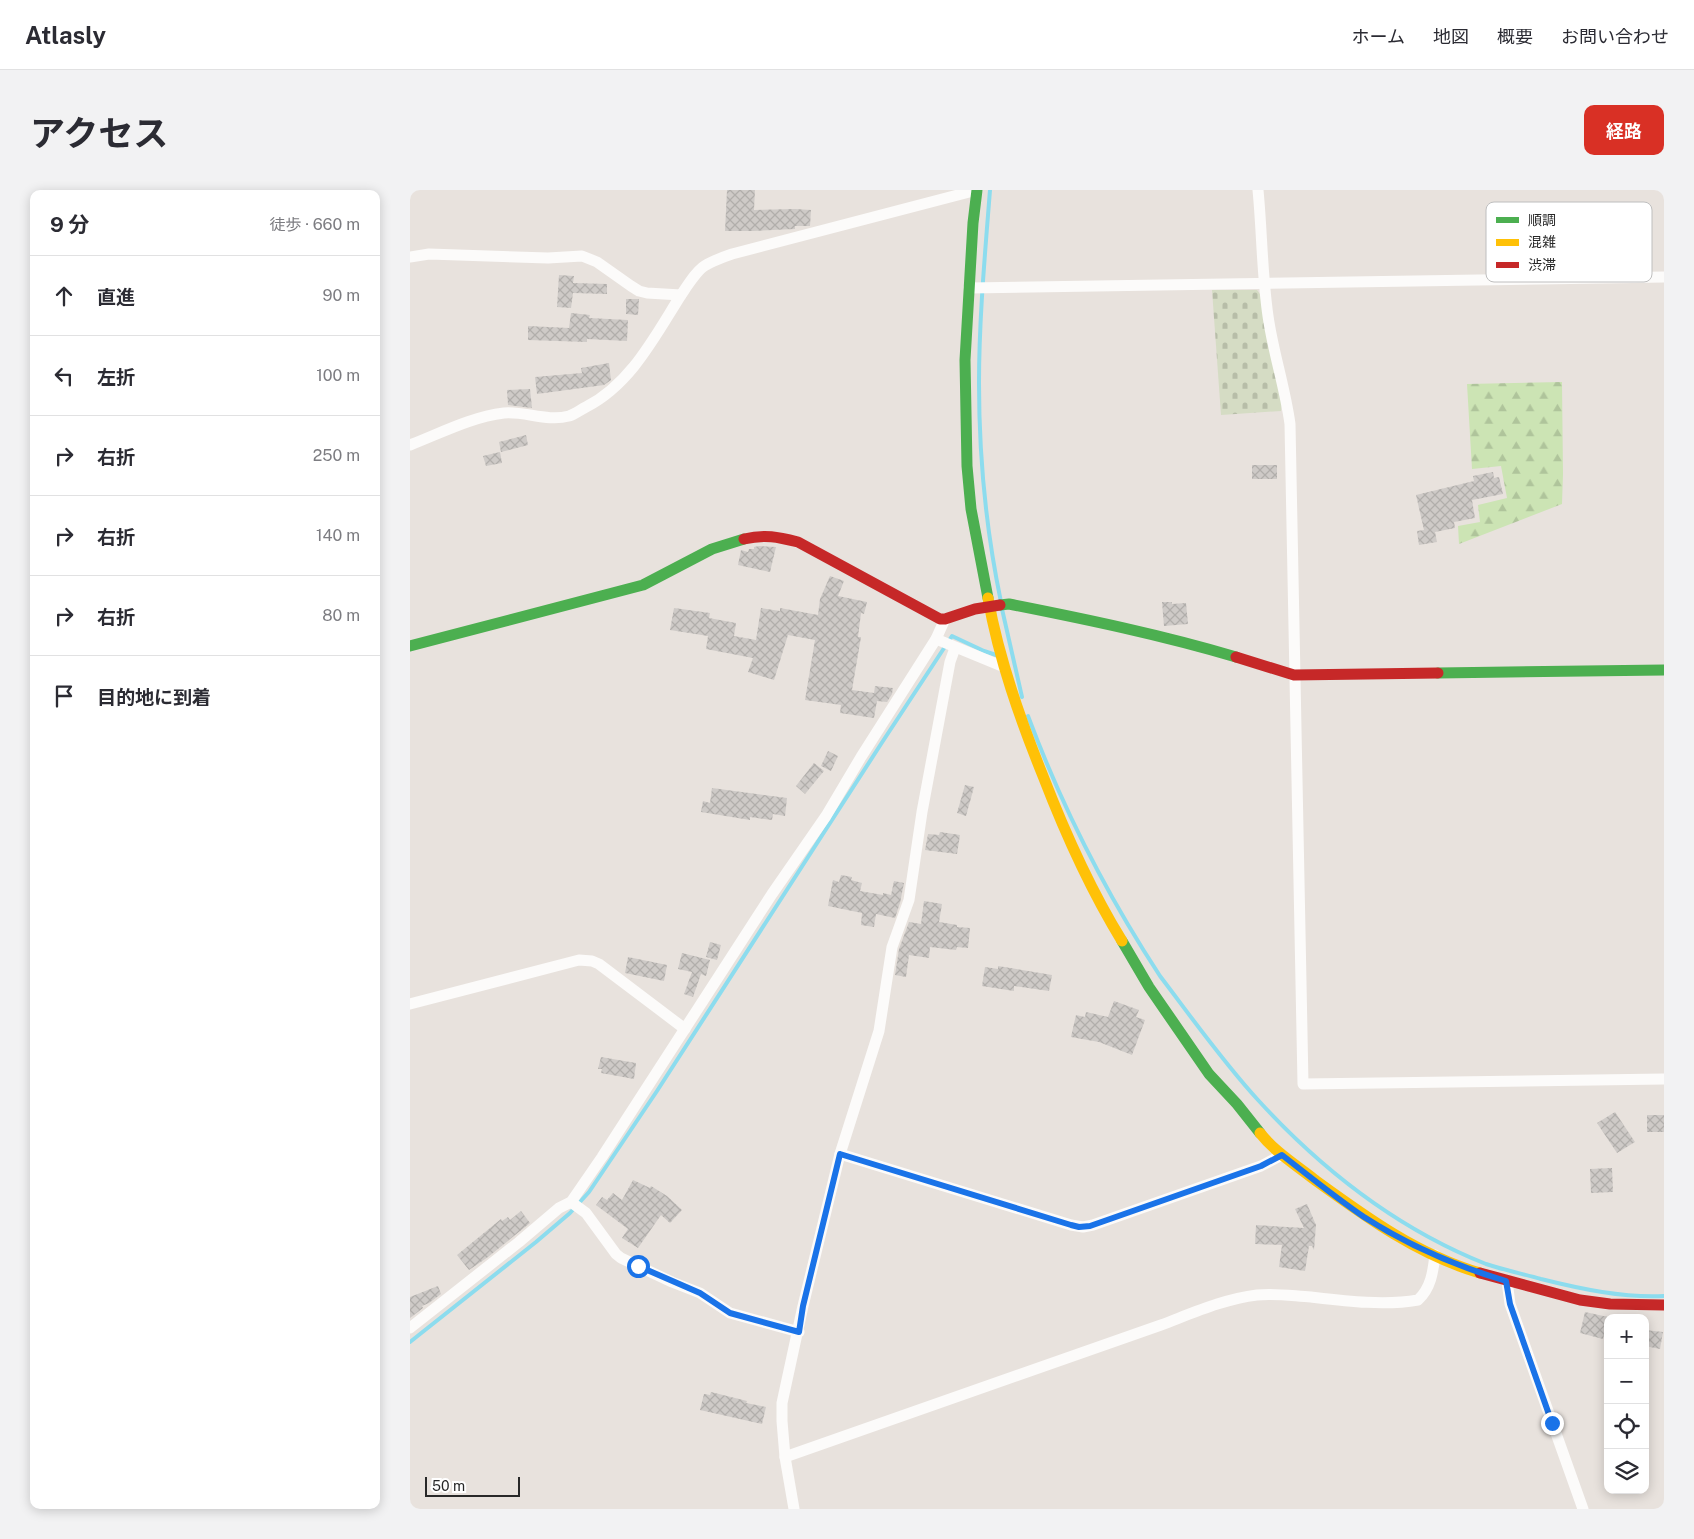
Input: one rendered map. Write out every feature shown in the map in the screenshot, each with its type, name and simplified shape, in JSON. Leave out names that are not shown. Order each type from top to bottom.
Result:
[{"type":"street","points":[[410,445],[478,418],[509,413],[563,417],[570,416],[591,405],[612,390],[635,366],[692,278],[703,266],[725,256],[977,190],[977,288],[966,360],[967,466],[971,509],[1004,667],[1024,729],[1064,831],[1106,916],[1149,987],[1209,1074],[1237,1104],[1266,1141],[1364,1216],[1412,1245],[1466,1268],[1506,1281],[1580,1300],[1610,1304],[1664,1305]]},
{"type":"street","points":[[1258,190],[1268,315],[1273,348],[1290,424],[1303,1084],[1664,1079]]},
{"type":"street","points":[[410,256],[429,254],[548,258],[582,256],[597,262],[639,291],[681,295]]},
{"type":"street","points":[[977,288],[1486,280]]},
{"type":"street","points":[[410,646],[643,585],[712,549],[738,540],[758,536],[773,536],[798,542],[935,616],[945,619],[992,605],[1009,604],[1098,622],[1209,649],[1294,675],[1664,670]]},
{"type":"street","points":[[410,1328],[559,1208],[571,1202],[772,894],[826,816],[936,639],[945,619]]},
{"type":"street","points":[[936,639],[1004,667]]},
{"type":"street","points":[[794,1509],[785,1457],[782,1403],[799,1332],[803,1306],[840,1154],[879,1031],[892,947],[910,900],[922,812],[950,662],[955,648]]},
{"type":"street","points":[[410,1004],[579,960],[599,964],[685,1029]]},
{"type":"street","points":[[840,1154],[1083,1227],[1261,1166],[1282,1155]]},
{"type":"street","points":[[571,1202],[586,1213],[621,1258],[700,1293],[730,1313],[799,1332]]},
{"type":"street","points":[[785,1457],[1231,1300],[1258,1294],[1282,1294],[1359,1302],[1418,1300],[1422,1297],[1432,1277],[1435,1255]]},
{"type":"street","points":[[1506,1281],[1510,1304],[1583,1509]]},
{"type":"green space","points":[[1212,290],[1257,290],[1260,294],[1282,401],[1281,411],[1221,415]]},
{"type":"green space","points":[[1562,382],[1562,504],[1459,544],[1458,526],[1480,522],[1478,505],[1507,498],[1501,466],[1472,469],[1467,384]]},
{"type":"building","points":[[727,190],[755,190],[754,210],[811,210],[810,226],[795,226],[795,229],[725,231]]},
{"type":"building","points":[[559,275],[574,276],[573,283],[607,284],[607,294],[573,293],[571,308],[557,307]]},
{"type":"building","points":[[626,299],[639,299],[638,315],[626,314]]},
{"type":"building","points":[[571,313],[590,315],[589,318],[628,320],[627,341],[587,339],[587,342],[528,340],[528,326],[569,328]]},
{"type":"building","points":[[609,363],[611,380],[604,385],[537,394],[535,377],[582,373],[581,368]]},
{"type":"building","points":[[530,389],[532,408],[508,405],[507,390]]},
{"type":"building","points":[[526,435],[528,445],[501,452],[499,442]]},
{"type":"building","points":[[500,452],[502,463],[486,466],[483,456]]},
{"type":"building","points":[[1252,465],[1277,465],[1277,479],[1252,479]]},
{"type":"building","points":[[1493,472],[1494,478],[1499,477],[1503,494],[1472,500],[1475,518],[1454,522],[1455,528],[1435,532],[1437,542],[1419,545],[1417,531],[1424,530],[1416,495],[1474,481],[1473,476]]},
{"type":"building","points":[[759,546],[776,547],[770,572],[738,565],[741,550],[748,552],[749,549]]},
{"type":"building","points":[[830,576],[844,581],[838,596],[867,602],[864,614],[861,613],[858,637],[861,637],[852,690],[874,693],[875,686],[893,688],[887,702],[877,701],[874,718],[840,713],[841,705],[805,700],[815,640],[788,635],[774,680],[748,672],[753,658],[706,649],[708,636],[670,630],[674,608],[710,613],[709,618],[736,623],[734,636],[756,640],[761,608],[780,611],[780,608],[818,615],[820,599]]},
{"type":"building","points":[[1162,602],[1172,602],[1172,604],[1186,603],[1188,624],[1164,626]]},
{"type":"building","points":[[828,751],[838,756],[831,771],[821,766]]},
{"type":"building","points":[[814,763],[824,771],[805,794],[796,786]]},
{"type":"building","points":[[965,785],[974,787],[966,816],[957,813]]},
{"type":"building","points":[[712,788],[787,798],[785,816],[773,814],[772,820],[750,817],[750,820],[701,812],[703,801],[710,803]]},
{"type":"building","points":[[940,832],[960,835],[957,854],[925,850],[928,834],[939,835]]},
{"type":"building","points":[[841,875],[852,877],[851,880],[862,883],[860,891],[883,895],[883,893],[891,895],[894,881],[904,883],[895,918],[876,914],[874,927],[861,925],[862,913],[828,906],[833,880],[839,882]]},
{"type":"building","points":[[924,901],[942,904],[939,922],[970,928],[968,948],[957,947],[956,950],[930,947],[929,958],[909,955],[906,977],[895,975],[899,949],[909,922],[921,924]]},
{"type":"building","points":[[710,942],[721,945],[717,960],[706,957]]},
{"type":"building","points":[[682,953],[710,960],[706,976],[701,974],[693,997],[684,994],[692,972],[678,969]]},
{"type":"building","points":[[628,957],[667,965],[664,981],[625,973]]},
{"type":"building","points":[[998,966],[1052,975],[1049,991],[1014,986],[1014,991],[982,986],[985,967],[998,969]]},
{"type":"building","points":[[1114,1001],[1139,1010],[1136,1017],[1145,1020],[1132,1055],[1099,1042],[1071,1037],[1076,1015],[1085,1017],[1086,1012],[1108,1017]]},
{"type":"building","points":[[601,1057],[636,1063],[634,1079],[601,1073],[602,1069],[598,1069]]},
{"type":"building","points":[[1615,1112],[1635,1142],[1617,1153],[1597,1123]]},
{"type":"building","points":[[1647,1115],[1664,1115],[1664,1132],[1647,1132]]},
{"type":"building","points":[[1612,1168],[1613,1192],[1591,1193],[1590,1169]]},
{"type":"building","points":[[633,1180],[650,1188],[651,1186],[667,1196],[682,1210],[670,1223],[661,1215],[638,1248],[622,1238],[628,1229],[596,1205],[602,1197],[607,1200],[613,1193],[622,1200]]},
{"type":"building","points":[[1307,1204],[1316,1225],[1314,1250],[1312,1246],[1309,1246],[1305,1271],[1279,1267],[1282,1245],[1255,1244],[1256,1225],[1304,1228],[1295,1209]]},
{"type":"building","points":[[521,1211],[530,1223],[469,1270],[457,1255],[501,1219],[502,1221],[508,1217],[510,1220]]},
{"type":"building","points":[[438,1286],[441,1294],[422,1306],[423,1308],[410,1318],[410,1297]]},
{"type":"building","points":[[1585,1312],[1604,1316],[1603,1339],[1580,1333]]},
{"type":"building","points":[[1649,1330],[1663,1332],[1660,1349],[1649,1347]]},
{"type":"building","points":[[711,1392],[766,1407],[762,1424],[700,1410],[704,1394],[710,1395]]},
{"type":"waterway","points":[[990,190],[981,311],[979,411],[987,521],[1001,602]]},
{"type":"waterway","points":[[1002,609],[1022,697]]},
{"type":"waterway","points":[[410,1342],[536,1242],[570,1213],[589,1192],[657,1091],[952,636],[996,655]]},
{"type":"waterway","points":[[1028,716],[1041,750],[1087,850],[1122,914],[1160,976],[1232,1070],[1258,1100],[1308,1150],[1363,1195],[1392,1215],[1454,1250],[1486,1264],[1587,1289],[1633,1296],[1664,1296]]},
{"type":"traffic: fast","points":[[977,190],[973,223],[965,360],[967,466],[971,509],[988,598]]},
{"type":"traffic: fast","points":[[410,646],[643,585],[712,549],[744,539]]},
{"type":"traffic: fast","points":[[1000,605],[1009,604],[1095,622],[1236,657]]},
{"type":"traffic: fast","points":[[1438,673],[1664,670]]},
{"type":"traffic: fast","points":[[1122,941],[1149,987],[1209,1074],[1237,1104],[1260,1133]]},
{"type":"traffic: slow","points":[[988,598],[1004,667],[1034,755],[1079,860],[1099,901],[1122,941]]},
{"type":"traffic: slow","points":[[1260,1133],[1286,1158],[1334,1194],[1393,1234],[1435,1256],[1480,1273]]},
{"type":"traffic: jam","points":[[744,539],[771,537],[798,542],[940,619],[975,609],[1000,605]]},
{"type":"traffic: jam","points":[[1236,657],[1294,675],[1438,673]]},
{"type":"traffic: jam","points":[[1480,1273],[1580,1300],[1610,1304],[1664,1305]]},
{"type":"route","points":[[638,1266],[700,1293],[730,1313],[799,1332],[803,1306],[840,1154],[1079,1227],[1090,1226],[1261,1166],[1282,1155],[1364,1216],[1412,1245],[1466,1268],[1506,1281],[1510,1304],[1552,1423]]}]
